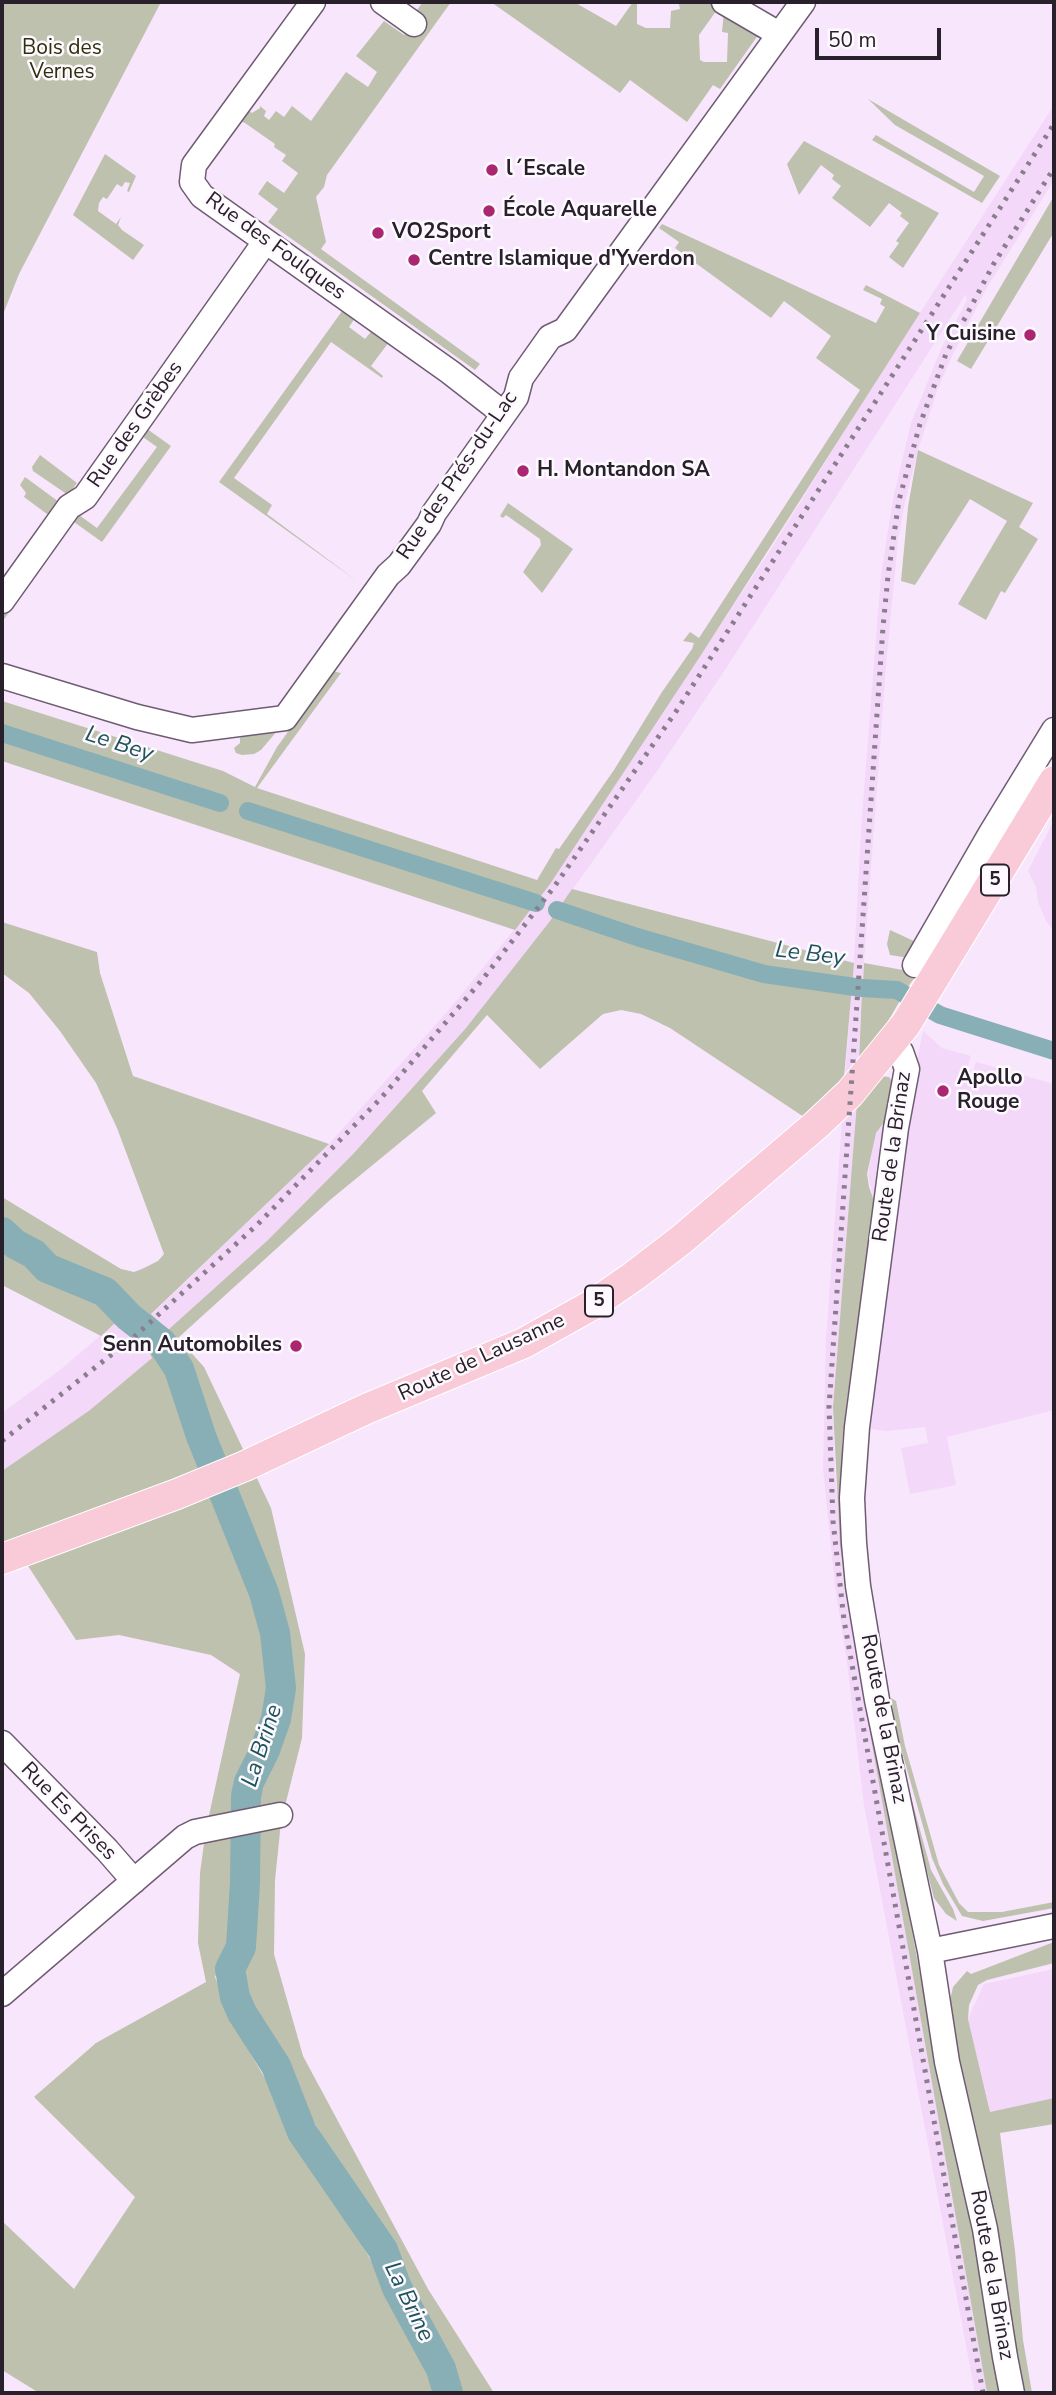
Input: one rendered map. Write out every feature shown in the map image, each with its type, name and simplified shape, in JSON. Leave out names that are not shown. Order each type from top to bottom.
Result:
[{"type":"main road","name":"5","points":[[898,1033],[925,972],[1054,781]]},
{"type":"main road","name":"Route de Lausanne","points":[[2,1559],[245,1466],[342,1420],[524,1343],[592,1305],[661,1256],[816,1125],[850,1093],[898,1033]]},
{"type":"street","name":"Rue des Foulques","points":[[313,2],[199,159],[192,173],[192,183],[202,196],[450,372],[504,414]]},
{"type":"street","points":[[383,2],[414,24]]},
{"type":"street","points":[[724,2],[779,34]]},
{"type":"street","name":"Rue des Prés-du-Lac","points":[[2,676],[137,717],[192,730],[285,718],[388,575],[399,565],[429,524],[516,397],[521,378],[542,348],[550,337],[565,330],[803,2]]},
{"type":"street","name":"Rue des Grèbes","points":[[2,601],[69,507],[85,497],[265,242]]},
{"type":"street","points":[[925,972],[969,869],[1054,730]]},
{"type":"street","name":"Route de la Brinaz","points":[[898,1033],[907,1069],[896,1128],[859,1413],[852,1498],[858,1586],[875,1687],[930,1951],[947,2062],[985,2229],[1012,2393]]},
{"type":"street","name":"Rue Es Prises","points":[[2,1743],[134,1881]]},
{"type":"street","points":[[2,1994],[185,1837],[206,1829],[280,1815]]},
{"type":"street","points":[[930,1951],[1054,1926]]},
{"type":"shaded area","points":[[1054,105],[1054,180],[986,289],[952,356],[937,391],[918,450],[898,540],[886,666],[862,988],[857,1102],[833,1407],[844,1585],[987,2393],[975,2393],[864,1805],[835,1586],[823,1468],[826,1339],[881,575],[893,499],[911,423],[941,349],[967,300],[966,294],[725,670],[657,771],[550,921],[466,1028],[354,1153],[268,1240],[168,1330],[151,1315],[329,1144],[447,1012],[536,903],[771,549]]},
{"type":"shaded area","points":[[1054,820],[1054,931],[1046,921],[1038,902],[1036,887],[1028,871]]},
{"type":"shaded area","points":[[923,1031],[942,1048],[971,1056],[967,1069],[973,1071],[976,1062],[1054,1084],[1054,1410],[947,1437],[956,1485],[910,1494],[901,1448],[928,1443],[925,1427],[886,1431],[857,1427],[875,1204],[868,1176],[874,1138],[880,1128],[906,1114]]},
{"type":"shaded area","points":[[114,1324],[130,1331],[147,1348],[152,1358],[90,1410],[2,1471],[2,1413],[60,1370]]},
{"type":"shaded area","points":[[1054,1969],[1054,2098],[990,2112],[968,2019],[984,1984]]},
{"type":"green space","name":"Bois des Vernes","points":[[2,2],[161,2],[19,274],[2,317]]},
{"type":"green space","points":[[423,2],[451,2],[327,175],[324,187],[316,197],[326,242],[321,249],[480,364],[475,370],[268,222],[278,209],[258,194],[267,181],[284,193],[298,173],[282,161],[286,155],[274,147],[275,144],[237,120],[245,108],[252,113],[260,106],[266,111],[264,116],[269,120],[276,111],[284,117],[292,106],[311,121],[346,72],[368,87],[377,72],[356,56],[384,21],[404,35],[414,24],[413,15]]},
{"type":"green space","points":[[491,2],[574,2],[616,26],[633,2],[637,2],[637,24],[646,28],[670,28],[671,11],[680,9],[675,2],[713,2],[719,7],[699,35],[700,60],[704,62],[727,62],[728,33],[722,32],[724,12],[761,31],[720,89],[713,85],[687,122],[630,80],[620,93]]},
{"type":"green space","points":[[868,99],[1000,176],[982,203],[872,140],[876,135],[974,192],[984,176],[895,125]]},
{"type":"green space","points":[[804,141],[939,213],[903,268],[889,257],[909,223],[900,216],[902,213],[889,203],[870,227],[832,198],[841,186],[832,179],[834,175],[821,165],[799,195],[787,164]]},
{"type":"green space","points":[[105,154],[136,176],[129,192],[130,183],[125,182],[122,187],[117,184],[107,199],[103,197],[98,211],[116,224],[121,217],[118,225],[122,230],[144,245],[133,260],[73,215]]},
{"type":"green space","points":[[1054,196],[1054,232],[971,369],[957,361]]},
{"type":"green space","points":[[662,224],[876,323],[885,307],[880,304],[882,299],[863,290],[866,285],[920,313],[701,655],[550,884],[515,930],[2,761],[2,701],[223,771],[255,787],[277,747],[332,671],[341,673],[257,788],[537,880],[556,848],[559,849],[614,770],[692,649],[694,643],[683,641],[690,632],[699,638],[860,390],[816,358],[831,336],[784,301],[771,318],[675,248],[679,242],[659,228]]},
{"type":"green space","points":[[345,307],[357,315],[349,327],[365,339],[375,327],[389,342],[371,366],[382,378],[331,342],[234,478],[272,505],[267,514],[357,581],[219,482]]},
{"type":"green space","points":[[143,426],[171,446],[102,542],[74,522],[2,622],[2,609],[71,515],[79,515],[97,528],[157,447],[143,437]]},
{"type":"green space","points":[[918,450],[1033,503],[1019,527],[1038,539],[1005,593],[1001,591],[986,620],[958,604],[1007,521],[970,499],[915,585],[901,581],[908,507]]},
{"type":"green space","points":[[40,455],[77,483],[68,495],[33,471],[32,467]]},
{"type":"green space","points":[[25,477],[59,502],[51,517],[24,497],[26,493],[20,485]]},
{"type":"green space","points":[[508,503],[573,549],[542,593],[523,572],[541,545],[540,539],[506,515],[503,518],[500,516]]},
{"type":"green space","points":[[251,729],[277,731],[261,750],[254,754],[236,753],[234,748],[240,743],[240,738]]},
{"type":"green space","points":[[572,889],[854,963],[842,1100],[816,1125],[670,1028],[641,1014],[621,1010],[603,1014],[540,1069],[487,1015],[422,1091],[436,1113],[330,1200],[178,1338],[204,1367],[271,1508],[305,1654],[302,1738],[281,1822],[275,1880],[274,1954],[303,2056],[428,2289],[494,2393],[454,2393],[448,2366],[365,2209],[305,2107],[277,2052],[254,2019],[243,1964],[219,1968],[215,1977],[235,2027],[440,2379],[442,2393],[35,2393],[36,2391],[2,2370],[2,2221],[74,2289],[135,2197],[34,2097],[96,2043],[206,1982],[198,1943],[200,1873],[206,1829],[240,1674],[211,1655],[119,1635],[76,1640],[19,1552],[2,1559],[2,1471],[90,1410],[152,1358],[147,1348],[130,1331],[114,1324],[101,1336],[2,1285],[2,1197],[121,1269],[134,1272],[158,1261],[164,1254],[117,1128],[96,1083],[60,1031],[29,993],[2,973],[2,922],[97,952],[100,973],[133,1076],[329,1144],[151,1314],[168,1330],[268,1240],[354,1153],[466,1028]]},
{"type":"green space","points":[[890,930],[916,942],[909,958],[890,955],[887,944]]},
{"type":"green space","points":[[864,963],[917,974],[905,991],[884,983],[863,983]]},
{"type":"green space","points":[[862,991],[892,992],[902,997],[883,1030],[859,1062]]},
{"type":"green space","points":[[880,1076],[889,1077],[893,1083],[892,1112],[876,1133],[867,1174],[877,1209],[847,1400],[842,1443],[842,1496],[879,1748],[904,1888],[934,2049],[965,2172],[1004,2393],[987,2393],[856,1654],[840,1545],[833,1407],[857,1102]]},
{"type":"green space","points":[[891,1698],[896,1701],[905,1746],[939,1865],[959,1903],[968,1912],[1002,1912],[1054,1902],[1054,1908],[983,1921],[962,1916],[943,1884],[932,1858],[897,1734]]},
{"type":"green space","points":[[903,1779],[906,1779],[931,1870],[957,1921],[946,1914],[934,1898]]},
{"type":"green space","points":[[1054,1942],[1054,1963],[987,1980],[978,1985],[969,2005],[968,2019],[990,2112],[1054,2098],[1054,2124],[1000,2133],[1023,2340],[1032,2393],[1020,2393],[950,2027],[949,2005],[953,1987],[967,1971],[971,1974]]},
{"type":"waterway","name":"Le Bey","points":[[2,733],[220,803]]},
{"type":"waterway","name":"Le Bey","points":[[248,811],[536,903]]},
{"type":"waterway","name":"Le Bey","points":[[557,910],[637,937],[764,974],[862,988],[897,990],[940,1015],[1054,1051]]},
{"type":"waterway","name":"La Brine","points":[[2,1232],[15,1244],[34,1254],[47,1268],[105,1292],[129,1317],[162,1343],[179,1369],[201,1436],[264,1593],[275,1633],[281,1688],[276,1719],[265,1750],[249,1782],[246,1796],[241,1947],[230,1969],[235,1997],[242,2013],[276,2066],[302,2132],[383,2250],[397,2288],[441,2369],[448,2393]]},
{"type":"railway","points":[[2,1441],[135,1336],[258,1224],[381,1098],[482,980],[554,887],[677,710],[1054,124]]},
{"type":"railway","points":[[983,2393],[844,1620],[833,1521],[829,1407],[883,627],[899,500],[920,424],[946,354],[993,265],[1054,168]]},
{"type":"place","name":"l´Escale","points":[[492,170]]},
{"type":"place","name":"École Aquarelle","points":[[489,211]]},
{"type":"place","name":"VO2Sport","points":[[378,233]]},
{"type":"place","name":"Centre Islamique d'Yverdon","points":[[414,260]]},
{"type":"place","name":"Y Cuisine","points":[[1030,335]]},
{"type":"place","name":"H. Montandon SA","points":[[523,471]]},
{"type":"place","name":"Apollo Rouge","points":[[943,1091]]},
{"type":"place","name":"Senn Automobiles","points":[[296,1346]]}]
